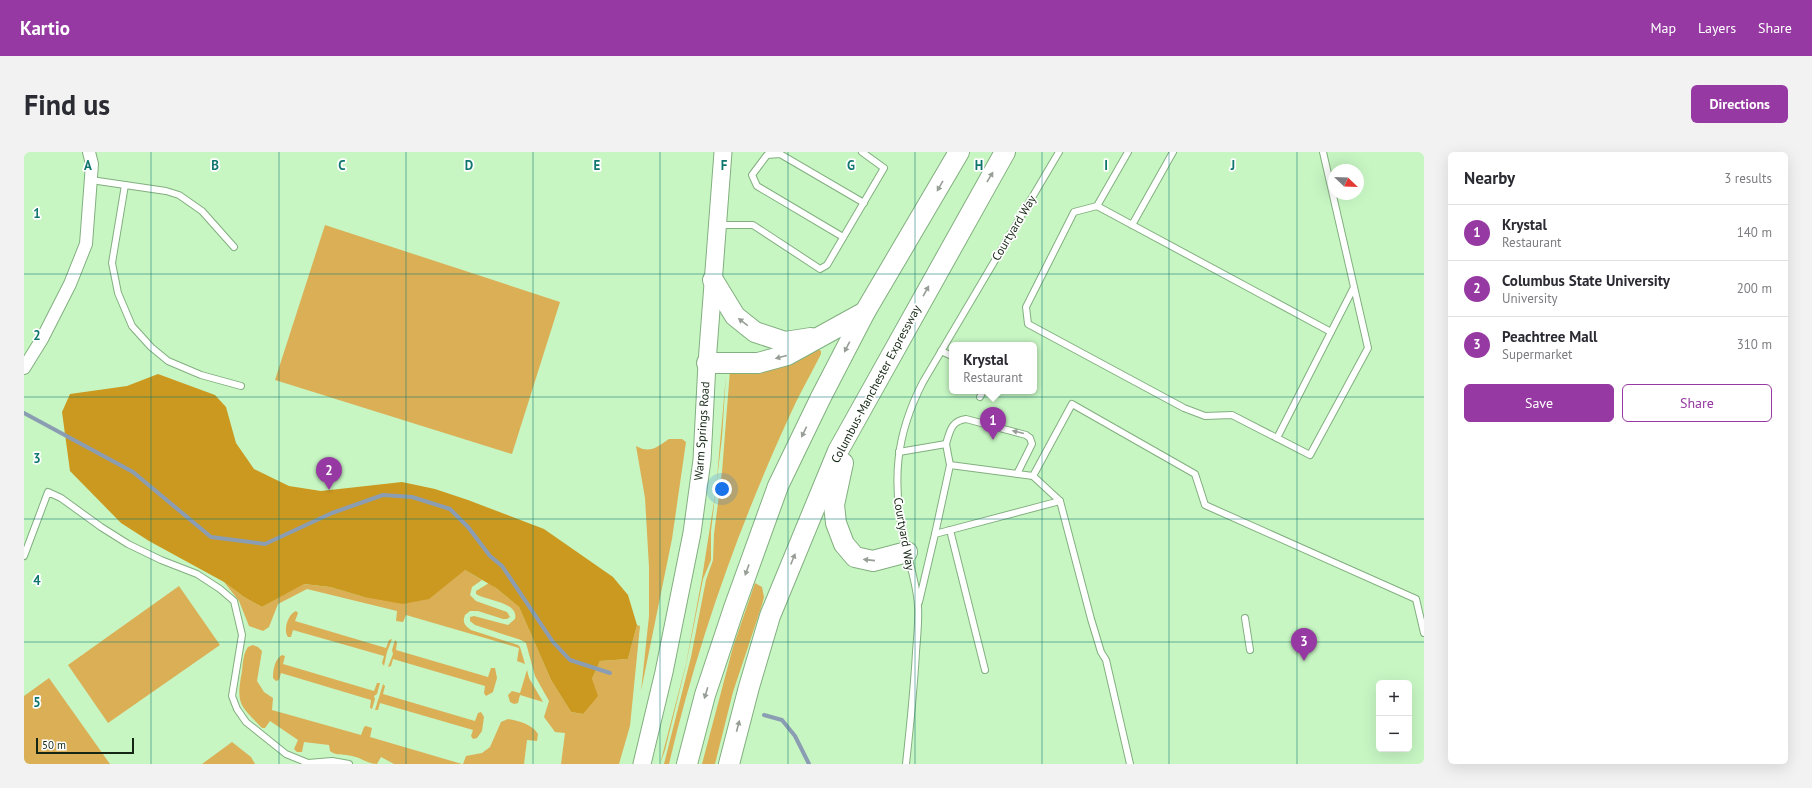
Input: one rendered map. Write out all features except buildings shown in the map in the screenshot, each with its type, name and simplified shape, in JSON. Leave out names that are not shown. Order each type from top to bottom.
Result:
[{"type":"highway","points":[[687,764],[705,694],[731,615],[778,486],[821,397],[865,312],[959,152]]},
{"type":"highway","name":"Columbus-Manchester Expressway","points":[[729,764],[749,687],[776,602],[838,450],[1005,152]]},
{"type":"highway","points":[[713,280],[735,316],[756,332],[785,342],[819,338]]},
{"type":"highway","points":[[707,363],[758,363],[787,355],[865,312]]},
{"type":"highway","points":[[855,418],[838,480],[834,505],[836,523],[844,544],[855,557],[873,561],[907,552]]},
{"type":"main road","name":"Warm Springs Road","points":[[642,764],[656,706],[692,533],[702,460],[707,363],[723,152]]},
{"type":"street","points":[[24,368],[42,339],[70,284],[86,244],[92,164],[89,152]]},
{"type":"lane","points":[[717,225],[753,224],[820,269],[827,264],[884,168],[862,152]]},
{"type":"lane","name":"Courtyard Way","points":[[906,764],[914,686],[918,607],[898,506],[896,485],[899,452],[906,421],[913,401],[941,351],[1059,152]]},
{"type":"lane","points":[[1097,206],[1128,152]]},
{"type":"lane","points":[[1132,225],[1173,152]]},
{"type":"lane","points":[[1323,152],[1368,348],[1310,455],[1232,415],[1205,416],[1184,408],[1028,324],[1026,307],[1074,212],[1097,206],[1331,332]]},
{"type":"lane","points":[[843,238],[757,186],[752,174],[767,155],[780,154],[864,203]]},
{"type":"lane","points":[[91,180],[166,191],[179,195],[202,211],[234,247]]},
{"type":"lane","points":[[125,185],[112,263],[118,292],[132,326],[151,347],[168,361],[201,375],[241,386]]},
{"type":"lane","points":[[1277,438],[1354,288]]},
{"type":"lane","points":[[941,351],[949,355]]},
{"type":"lane","points":[[1033,476],[1072,404],[1195,474],[1205,505],[1416,599],[1424,633]]},
{"type":"lane","points":[[918,607],[950,465],[946,444],[952,426],[958,420],[966,419],[1026,434],[1030,438],[1032,444],[1018,474]]},
{"type":"lane","points":[[899,452],[946,444]]},
{"type":"lane","points":[[950,465],[1033,476],[1060,501],[1091,619],[1101,652],[1106,660],[1130,764]]},
{"type":"lane","points":[[24,556],[48,492],[61,498],[100,527],[128,544],[162,560],[198,574],[220,589],[234,601],[242,635],[232,696],[237,709],[246,722],[286,754],[308,763],[332,761],[349,764]]},
{"type":"lane","points":[[935,534],[1060,501]]},
{"type":"lane","points":[[950,530],[985,670]]},
{"type":"lane","points":[[24,536],[31,539]]},
{"type":"lane","points":[[1245,618],[1250,650]]},
{"type":"shaded area","points":[[325,225],[560,302],[512,454],[275,380]]},
{"type":"shaded area","points":[[818,349],[821,351],[821,354],[776,445],[740,534],[693,671],[669,764],[664,764],[691,657],[706,580],[713,560],[714,534],[722,472],[730,370]]},
{"type":"shaded area","points":[[158,374],[215,395],[226,407],[236,443],[254,469],[289,486],[321,491],[402,482],[435,489],[544,529],[613,577],[628,595],[637,625],[628,659],[600,661],[592,679],[598,696],[583,714],[571,712],[551,680],[519,607],[496,588],[465,570],[429,599],[403,604],[364,597],[330,587],[304,584],[262,607],[244,597],[224,582],[149,541],[121,523],[70,471],[62,412],[70,394],[127,386]]},
{"type":"shaded area","points":[[726,375],[722,437],[716,486]]},
{"type":"shaded area","points":[[669,439],[682,439],[686,442],[672,539],[641,691],[649,616],[649,567],[645,498],[636,446],[649,449],[657,447]]},
{"type":"shaded area","points":[[716,491],[711,531],[711,560],[703,579],[686,665],[665,750],[660,764],[686,664]]},
{"type":"shaded area","points":[[465,570],[482,580],[472,587],[470,595],[476,601],[507,612],[510,617],[503,619],[478,611],[470,611],[465,615],[464,622],[471,630],[518,645],[525,664],[517,661],[519,648],[406,615],[403,622],[396,621],[397,611],[307,589],[278,604],[269,627],[263,631],[249,626],[239,601],[224,582],[244,597],[262,607],[303,584],[330,587],[364,597]]},
{"type":"shaded area","points":[[489,583],[519,607],[551,680],[571,712],[583,714],[592,679],[600,661],[628,659],[637,625],[640,626],[630,726],[619,764],[561,764],[565,733],[555,732],[544,717],[549,701],[535,676],[526,643],[475,625],[470,621],[470,617],[474,616],[508,625],[515,619],[515,613],[507,605],[476,594],[476,591]]},
{"type":"shaded area","points":[[755,583],[762,587],[764,597],[762,605],[733,692],[715,764],[702,764],[733,647]]},
{"type":"shaded area","points":[[179,586],[220,645],[108,723],[68,665]]},
{"type":"shaded area","points":[[296,611],[298,613],[295,621],[386,648],[389,640],[392,639],[384,666],[382,663],[384,656],[293,630],[291,637],[288,637],[286,630],[287,622],[291,615]]},
{"type":"shaded area","points":[[395,640],[397,642],[396,650],[488,677],[491,668],[495,668],[497,678],[493,692],[486,696],[484,693],[485,686],[393,659],[391,666],[388,667],[393,654],[392,650]]},
{"type":"shaded area","points":[[253,645],[262,651],[257,681],[264,692],[273,698],[272,710],[361,735],[364,727],[366,726],[372,728],[370,737],[462,764],[394,764],[381,757],[377,764],[374,764],[349,755],[332,753],[329,745],[304,742],[302,752],[297,752],[294,749],[298,740],[270,721],[265,728],[262,728],[248,714],[241,703],[239,690],[245,653],[248,647]]},
{"type":"shaded area","points":[[282,655],[285,656],[283,664],[374,691],[377,683],[380,683],[377,694],[374,696],[375,699],[372,709],[370,708],[371,700],[281,673],[279,680],[276,681],[273,678],[274,668],[276,662]]},
{"type":"shaded area","points":[[527,670],[529,678],[543,702],[520,695],[518,703],[514,704],[510,702],[508,695],[512,691],[520,693]]},
{"type":"shaded area","points":[[49,678],[110,764],[26,764],[24,762],[24,696]]},
{"type":"shaded area","points":[[383,684],[385,686],[383,694],[475,721],[478,713],[481,712],[484,717],[482,731],[477,738],[473,739],[471,736],[473,730],[380,703],[378,710],[375,710]]},
{"type":"shaded area","points":[[508,719],[529,725],[538,734],[537,741],[527,740],[524,764],[463,764],[466,756],[482,753],[490,747],[501,722]]},
{"type":"shaded area","points":[[232,742],[251,757],[255,764],[202,764]]},
{"type":"waterway","points":[[24,413],[133,472],[211,537],[265,544],[332,513],[383,495],[412,497],[450,509],[468,527],[490,556],[502,566],[553,642],[570,660],[610,673]]},
{"type":"waterway","points":[[764,715],[782,720],[795,736],[809,764]]},
{"type":"place","name":"Krystal","points":[[993,440]]},
{"type":"place","name":"Columbus State University","points":[[329,490]]},
{"type":"place","name":"Peachtree Mall","points":[[1304,661]]}]
